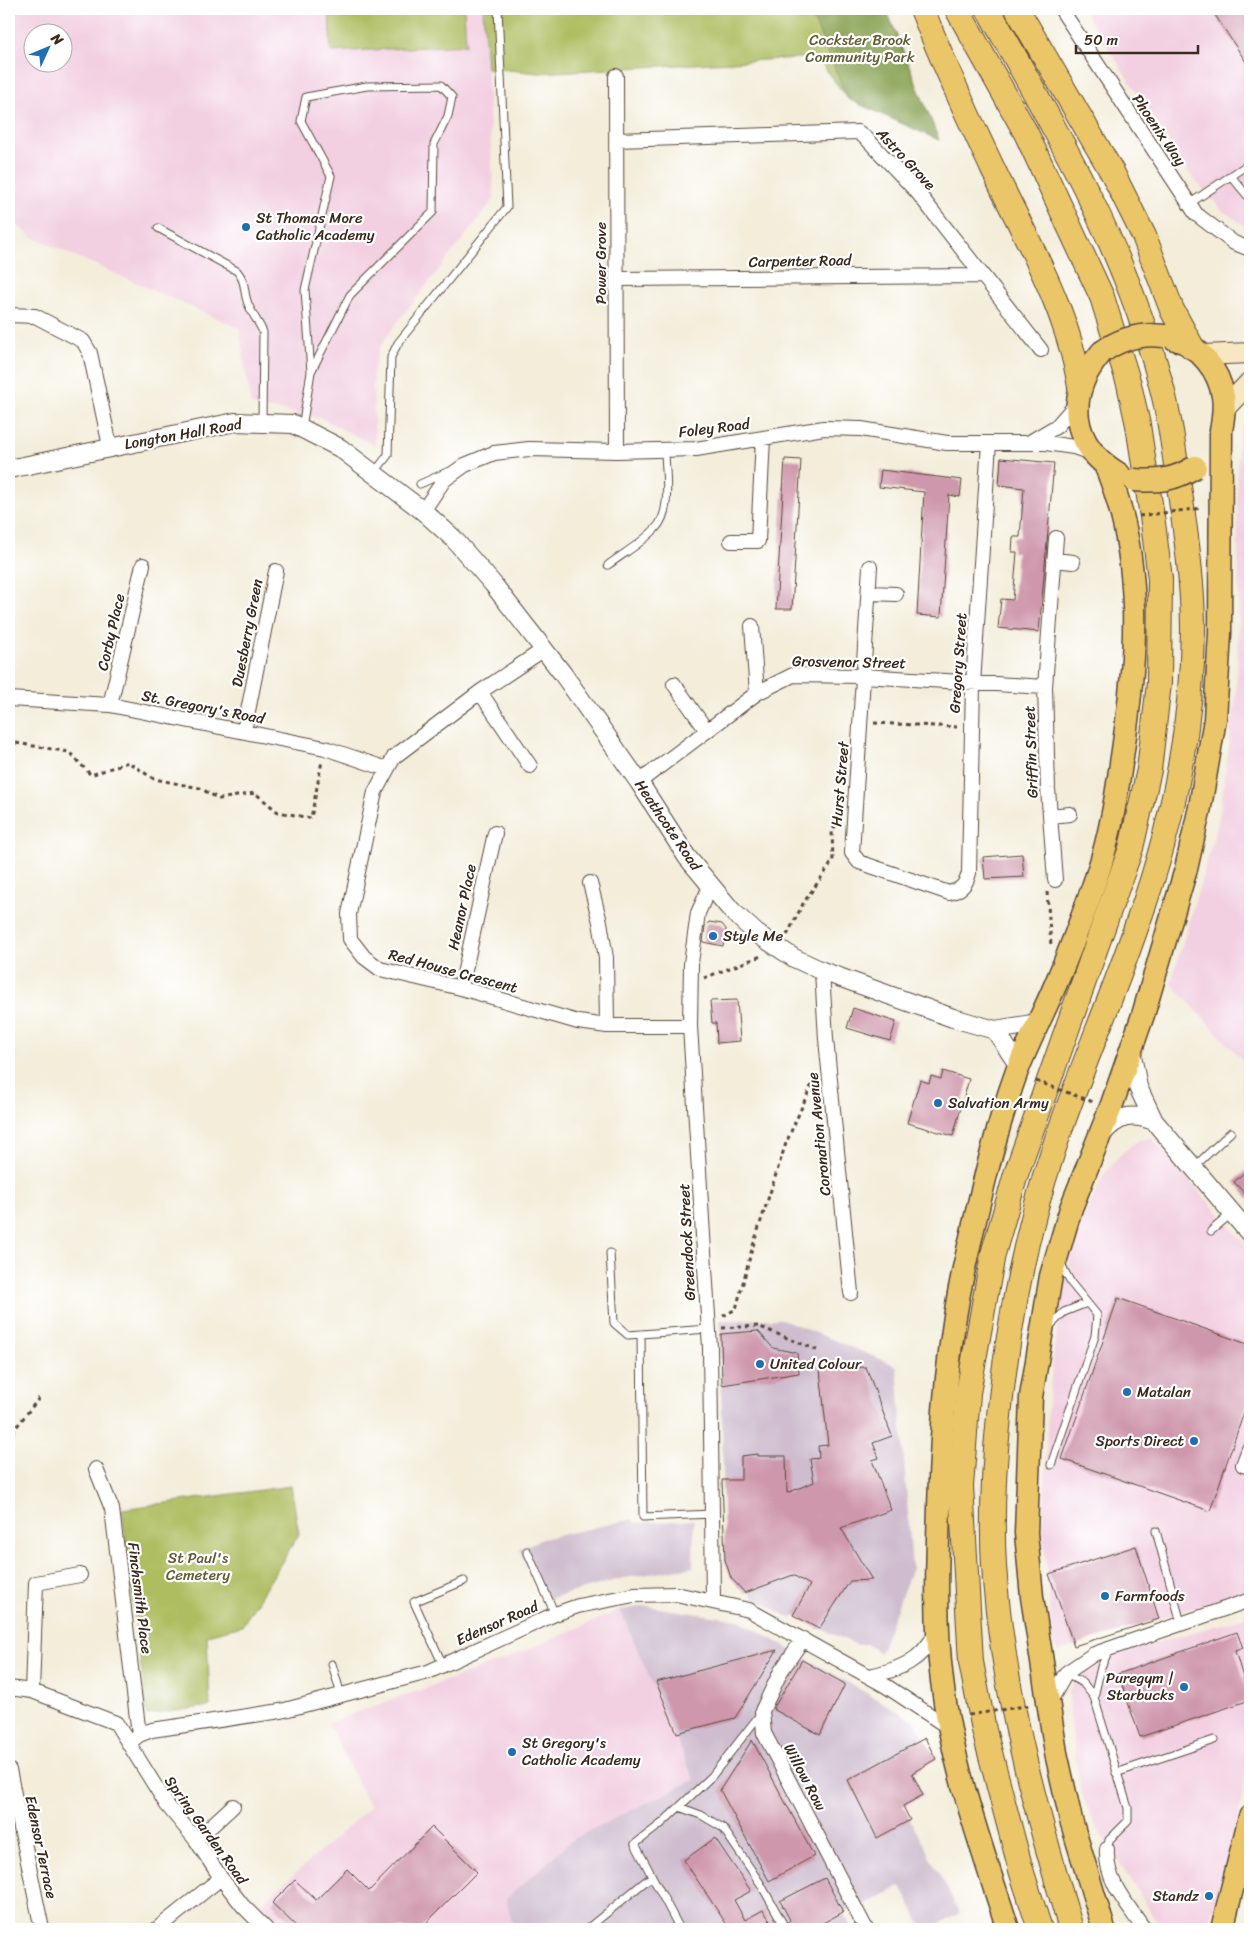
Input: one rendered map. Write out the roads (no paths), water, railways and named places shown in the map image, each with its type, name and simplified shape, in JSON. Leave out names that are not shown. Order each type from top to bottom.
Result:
[{"type":"highway","points":[[922,9],[986,154],[1039,264],[1066,327],[1075,358],[1078,395]]},
{"type":"highway","points":[[957,9],[1026,133],[1102,298],[1129,384],[1138,425],[1154,523],[1160,579],[1159,683],[1149,770],[1131,848],[1016,1174],[993,1254],[968,1393],[961,1486],[971,1662],[984,1730],[1021,1870],[1040,1929]]},
{"type":"highway","points":[[988,9],[1097,208],[1131,290],[1160,382],[1170,424],[1192,582],[1193,633],[1182,760],[1169,822],[1138,924],[1053,1150],[1035,1208],[1014,1297],[1004,1360],[994,1465],[994,1565],[1005,1657],[1024,1764],[1071,1929]]},
{"type":"highway","points":[[1017,9],[1112,172],[1144,236],[1172,310],[1197,351]]},
{"type":"main road","points":[[1008,1929],[973,1820],[950,1729],[942,1681],[936,1587],[946,1371],[964,1271],[988,1166],[1019,1066],[1070,950],[1098,871],[1116,805],[1130,702],[1136,638],[1132,562],[1123,517],[1100,460],[1080,430],[1078,395],[1089,367],[1102,352],[1122,340],[1137,336],[1164,336],[1197,351],[1210,364],[1220,384],[1224,409],[1221,431],[1220,633],[1215,719],[1186,869],[1131,1049],[1071,1208],[1051,1276],[1031,1397],[1026,1533],[1040,1704],[1056,1753],[1071,1820],[1104,1929]]},
{"type":"main road","points":[[1197,351],[1250,353]]},
{"type":"main road","points":[[1224,409],[1250,382]]},
{"type":"main road","points":[[1100,460],[1134,480],[1154,482],[1170,479],[1195,467],[1206,456],[1221,431]]},
{"type":"main road","points":[[1222,1929],[1250,1817]]},
{"type":"street","name":"Phoenix Way","points":[[1061,9],[1196,214],[1234,243],[1250,249]]},
{"type":"street","name":"Power Grove","points":[[616,76],[618,140],[617,451]]},
{"type":"street","name":"Astro Grove","points":[[618,140],[858,132],[868,139],[918,193],[1041,350]]},
{"type":"street","name":"Carpenter Road","points":[[617,279],[983,276]]},
{"type":"street","points":[[9,315],[35,316],[83,341],[90,353],[110,446]]},
{"type":"street","points":[[1030,442],[1057,426],[1078,395]]},
{"type":"street","name":"Longton Hall Road","points":[[9,469],[110,446],[235,422],[293,424],[340,448],[375,472],[424,511]]},
{"type":"street","name":"Foley Road","points":[[424,511],[444,480],[465,466],[494,453],[529,449],[617,451],[721,446],[824,428],[861,429],[947,443],[1030,442],[1074,447],[1100,460]]},
{"type":"street","points":[[731,541],[758,541],[763,438]]},
{"type":"street","name":"Gregory Street","points":[[965,885],[969,873],[972,684],[990,442]]},
{"type":"street","name":"Heathcote Road","points":[[424,511],[459,544],[493,584],[639,782],[687,857],[732,911],[750,928],[780,949],[822,971],[995,1030],[1038,1023]]},
{"type":"street","name":"Griffin Street","points":[[1055,880],[1050,816],[1045,687],[1056,538]]},
{"type":"street","points":[[1054,560],[1073,562]]},
{"type":"street","name":"Corby Place","points":[[110,706],[143,565]]},
{"type":"street","name":"Hurst Street","points":[[870,567],[861,723],[851,846],[854,858],[859,862],[949,893],[957,891],[965,885]]},
{"type":"street","name":"Duesberry Green","points":[[244,731],[276,571]]},
{"type":"street","points":[[869,593],[896,594]]},
{"type":"street","points":[[752,626],[757,693]]},
{"type":"street","name":"Red House Crescent","points":[[543,650],[480,692],[394,757],[376,792],[349,914],[350,939],[364,957],[380,969],[461,988],[578,1022],[607,1026],[690,1026]]},
{"type":"street","name":"Grosvenor Street","points":[[639,782],[757,693],[793,675],[863,676],[972,684]]},
{"type":"street","points":[[674,684],[707,731]]},
{"type":"street","name":"Griffin Street","points":[[972,684],[1045,687]]},
{"type":"street","points":[[480,692],[530,766]]},
{"type":"street","name":"St. Gregory's Road","points":[[9,699],[110,706],[325,748],[387,769]]},
{"type":"street","name":"Griffin Street","points":[[1050,816],[1070,814]]},
{"type":"street","name":"Heanor Place","points":[[461,988],[495,833]]},
{"type":"street","points":[[590,883],[600,922],[606,958],[607,1026]]},
{"type":"street","name":"Greendock Street","points":[[710,886],[698,912],[691,982],[690,1026],[708,1324],[713,1600]]},
{"type":"street","name":"Coronation Avenue","points":[[822,971],[828,1057],[851,1292]]},
{"type":"street","points":[[995,1030],[1019,1066]]},
{"type":"street","points":[[1131,1049],[1138,1087],[1154,1121],[1244,1225]]},
{"type":"street","points":[[1100,1135],[1112,1122],[1130,1115],[1154,1121]]},
{"type":"street","points":[[1249,1449],[1243,1465],[1250,1467]]},
{"type":"street","name":"Finchsmith Place","points":[[96,1469],[112,1509],[134,1739]]},
{"type":"street","points":[[32,1691],[36,1583],[80,1575]]},
{"type":"street","name":"Edensor Road","points":[[134,1739],[152,1730],[282,1711],[428,1672],[555,1614],[578,1606],[634,1595],[676,1594],[713,1600],[749,1610],[869,1676],[920,1707],[950,1729]]},
{"type":"street","points":[[1040,1704],[1066,1674],[1094,1654],[1250,1600]]},
{"type":"street","points":[[869,1676],[889,1672],[915,1660],[925,1651],[939,1628]]},
{"type":"street","points":[[762,1711],[781,1671],[803,1639]]},
{"type":"street","name":"Spring Garden Road","points":[[9,1688],[32,1691],[116,1722],[134,1739],[149,1779],[196,1840],[221,1878],[243,1906],[266,1929]]},
{"type":"street","name":"Willow Row","points":[[762,1711],[764,1733],[866,1929]]},
{"type":"street","name":"Edensor Terrace","points":[[9,1770],[42,1929]]},
{"type":"street","points":[[196,1840],[233,1806]]},
{"type":"street","points":[[1107,1849],[1106,1863],[1111,1881],[1144,1929]]},
{"type":"street","points":[[157,1929],[221,1878]]},
{"type":"lane","points":[[375,472],[388,455],[391,357],[398,343],[507,207],[498,9]]},
{"type":"lane","points":[[302,429],[311,372],[305,290],[330,176],[301,121],[306,97],[367,86],[441,86],[452,97],[448,116],[434,144],[433,212],[350,295],[311,372]]},
{"type":"lane","points":[[1189,204],[1250,164]]},
{"type":"lane","points":[[1231,176],[1250,200]]},
{"type":"lane","points":[[158,228],[237,271],[244,279],[246,298],[263,332],[262,423]]},
{"type":"lane","points":[[608,564],[656,529],[663,518],[666,500],[664,450]]},
{"type":"lane","points":[[420,484],[465,466]]},
{"type":"lane","points":[[1193,1168],[1231,1132]]},
{"type":"lane","points":[[1211,1231],[1244,1225]]},
{"type":"lane","points":[[610,1253],[614,1323],[628,1335],[708,1324]]},
{"type":"lane","points":[[1051,1465],[1095,1336],[1097,1315],[1071,1283],[1057,1255]]},
{"type":"lane","points":[[1041,1338],[1064,1312],[1087,1303]]},
{"type":"lane","points":[[641,1334],[643,1517],[712,1514]]},
{"type":"lane","points":[[1156,1531],[1181,1623]]},
{"type":"lane","points":[[527,1551],[555,1614]]},
{"type":"lane","points":[[443,1665],[414,1602],[464,1581]]},
{"type":"lane","points":[[1094,1697],[1101,1668],[1110,1648]]},
{"type":"lane","points":[[332,1664],[340,1695]]},
{"type":"lane","points":[[1066,1674],[1083,1683],[1094,1697],[1128,1808],[1128,1822],[1110,1840],[1107,1849]]},
{"type":"lane","points":[[680,1929],[635,1844],[712,1776],[762,1711]]},
{"type":"lane","points":[[1116,1773],[1214,1740]]},
{"type":"lane","points":[[679,1807],[701,1815],[723,1828],[760,1883],[786,1929]]},
{"type":"lane","points":[[587,1929],[652,1876]]},
{"type":"place","name":"St Thomas More Catholic Academy","points":[[246,227]]},
{"type":"place","name":"Style Me","points":[[713,936]]},
{"type":"place","name":"Salvation Army","points":[[938,1103]]},
{"type":"place","name":"United Colour","points":[[760,1364]]},
{"type":"place","name":"Matalan","points":[[1127,1392]]},
{"type":"place","name":"Sports Direct","points":[[1194,1441]]},
{"type":"place","name":"Farmfoods","points":[[1105,1596]]},
{"type":"place","name":"Puregym | Starbucks","points":[[1184,1687]]},
{"type":"place","name":"St Gregory's Catholic Academy","points":[[512,1752]]},
{"type":"place","name":"Standz","points":[[1209,1896]]},
{"type":"park label","name":"Cockster Brook Community Park","points":[[860,48]]},
{"type":"park label","name":"St Paul's Cemetery","points":[[198,1566]]}]
